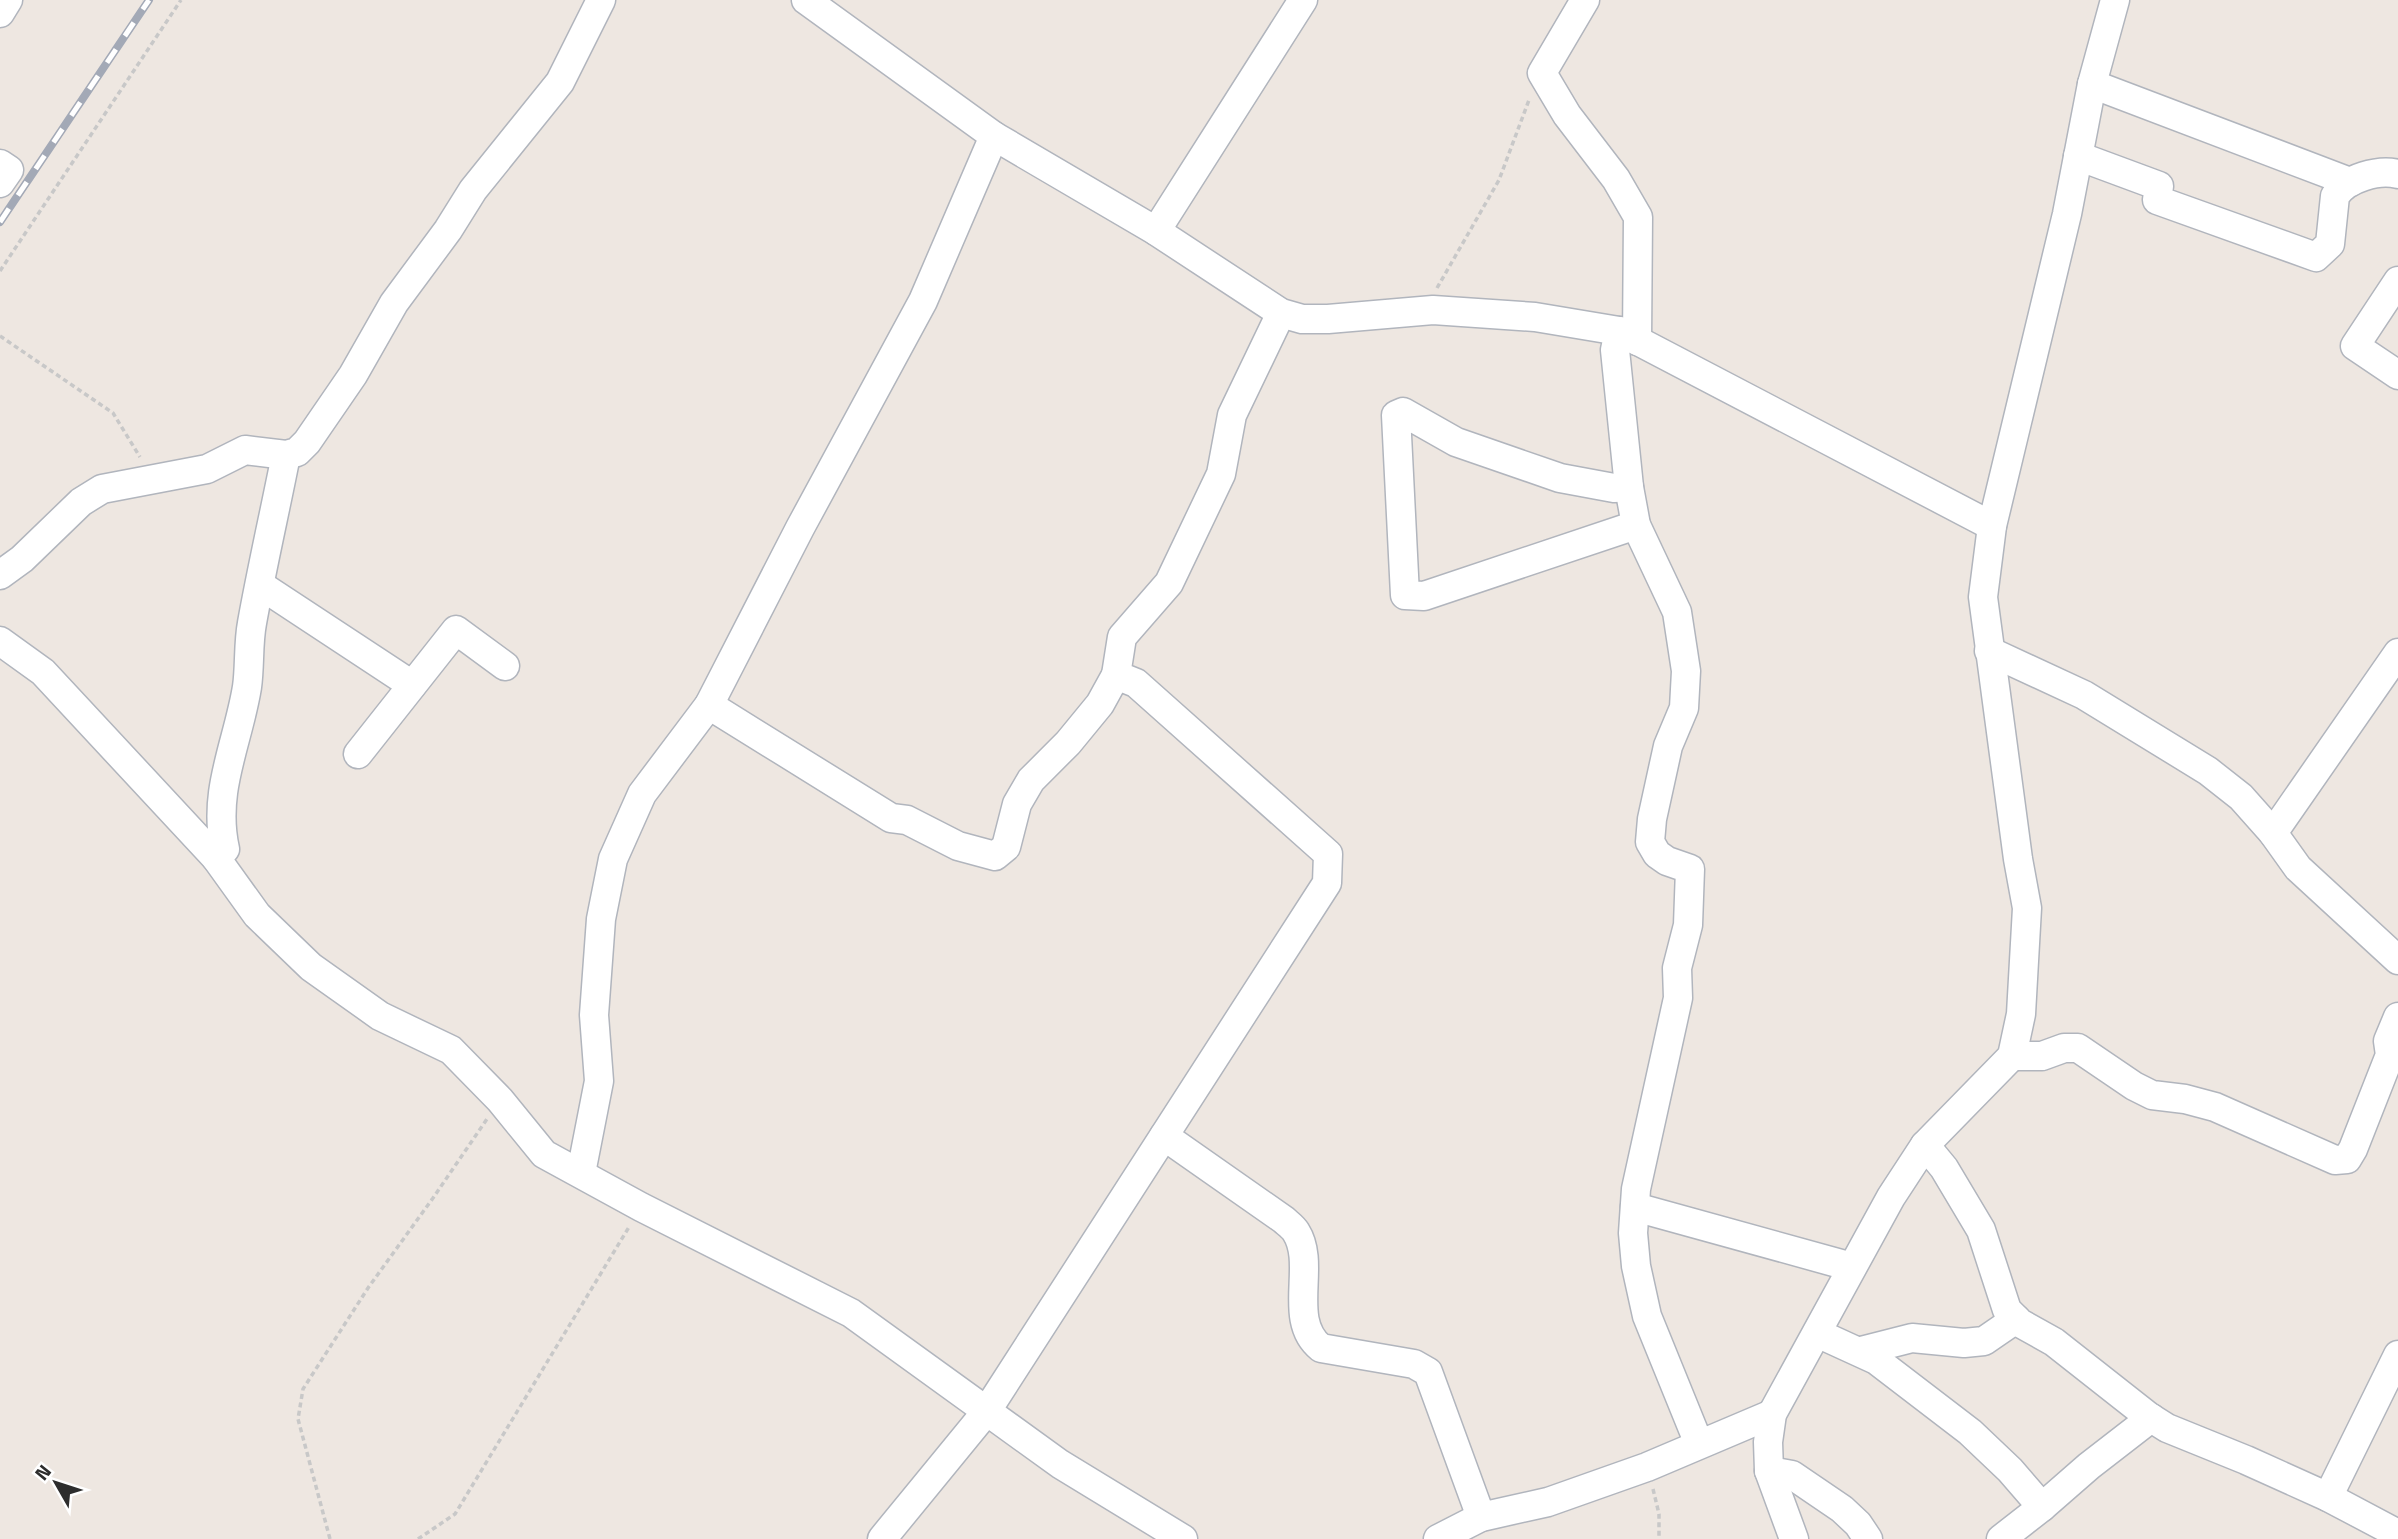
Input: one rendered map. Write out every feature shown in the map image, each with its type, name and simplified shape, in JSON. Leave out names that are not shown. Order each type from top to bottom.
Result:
[{"type":"street","points":[[0,13],[8,0]]},
{"type":"street","points":[[0,575],[22,559],[81,502],[102,489],[207,469],[245,450],[286,455],[297,452],[307,442],[353,375],[394,303],[449,230],[473,190],[560,82],[601,0]]},
{"type":"street","points":[[806,0],[994,136],[1156,231],[1281,313],[1303,319],[1424,311],[1535,317],[1628,336],[1992,526]]},
{"type":"street","points":[[1156,231],[1303,0]]},
{"type":"street","points":[[1585,0],[1542,74],[1567,115],[1616,179],[1639,217],[1628,336],[1615,350],[1629,487],[1636,525],[1677,612],[1686,671],[1684,708],[1668,746],[1652,819],[1650,842],[1657,854],[1667,861],[1690,869],[1688,925],[1677,968],[1678,998],[1636,1189],[1633,1233],[1647,1316],[1699,1444]]},
{"type":"street","points":[[1794,1539],[1769,1471],[1768,1442],[1772,1414],[1891,1197],[1925,1145],[2012,1056],[2021,1014],[2027,908],[1983,597],[1992,526],[2067,214],[2092,84],[2115,0]]},
{"type":"street","points":[[2092,84],[2350,182]]},
{"type":"street","points":[[581,1173],[598,1081],[594,1015],[601,919],[613,859],[642,794],[709,705],[800,528],[923,302],[994,136]]},
{"type":"street","points":[[2078,156],[2159,186],[2157,200],[2316,257],[2330,244],[2339,189],[2350,182],[2384,171],[2398,174]]},
{"type":"street","points":[[0,164],[9,170],[0,184]]},
{"type":"street","points":[[2398,281],[2355,346],[2398,375]]},
{"type":"street","points":[[709,705],[891,818],[906,820],[958,846],[995,856],[1006,847],[1017,804],[1031,780],[1068,743],[1100,704],[1116,675],[1122,636],[1169,583],[1221,474],[1232,415],[1281,313]]},
{"type":"street","points":[[1629,487],[1614,488],[1560,478],[1456,442],[1403,412],[1396,415],[1405,595],[1424,596],[1636,525]]},
{"type":"street","points":[[216,858],[225,849],[220,827],[220,801],[239,732],[251,626],[286,455]]},
{"type":"street","points":[[260,585],[412,685]]},
{"type":"street","points":[[358,754],[456,630],[505,666]]},
{"type":"street","points":[[0,641],[43,672],[216,858],[257,915],[311,967],[380,1016],[451,1049],[500,1100],[544,1154],[641,1207],[851,1313],[1060,1464],[1183,1539]]},
{"type":"street","points":[[1989,651],[2084,695],[2208,771],[2241,797],[2273,832],[2298,868],[2398,960]]},
{"type":"street","points":[[2273,832],[2398,653]]},
{"type":"street","points":[[882,1539],[986,1412],[1327,883],[1328,854],[1136,683],[1116,675]]},
{"type":"street","points":[[2012,1056],[2042,1056],[2064,1048],[2078,1048],[2152,1095],[2185,1099],[2215,1107],[2335,1160],[2347,1159],[2390,1055],[2388,1041],[2398,1017]]},
{"type":"street","points":[[1164,1136],[1296,1231],[1301,1246],[1305,1327],[1311,1340],[1321,1348],[1414,1364],[1428,1372],[1482,1517]]},
{"type":"street","points":[[1925,1145],[1944,1168],[1981,1230],[2007,1310],[2017,1320],[2054,1342],[2167,1428],[2328,1497],[2398,1534]]},
{"type":"street","points":[[1635,1207],[1852,1267]]},
{"type":"street","points":[[1861,1351],[1912,1338],[1964,1343],[1984,1341],[2017,1320]]},
{"type":"street","points":[[1816,1333],[1876,1360],[1970,1432],[2010,1470],[2042,1507]]},
{"type":"street","points":[[2328,1497],[2398,1355]]},
{"type":"street","points":[[1438,1539],[1482,1517],[1548,1502],[1647,1467],[1772,1414]]},
{"type":"street","points":[[2001,1539],[2151,1418]]},
{"type":"street","points":[[1769,1471],[1792,1475],[1842,1509],[1858,1524],[1868,1539]]},
{"type":"path","points":[[0,271],[181,0]]},
{"type":"path","points":[[1424,311],[1499,180],[1531,93],[1542,74]]},
{"type":"path","points":[[0,336],[113,414],[154,480]]},
{"type":"path","points":[[330,1539],[298,1419],[303,1389],[368,1288],[500,1100]]},
{"type":"path","points":[[418,1539],[456,1514],[641,1207]]},
{"type":"path","points":[[1647,1467],[1659,1514],[1659,1539]]},
{"type":"railway","points":[[0,222],[149,0]]}]
